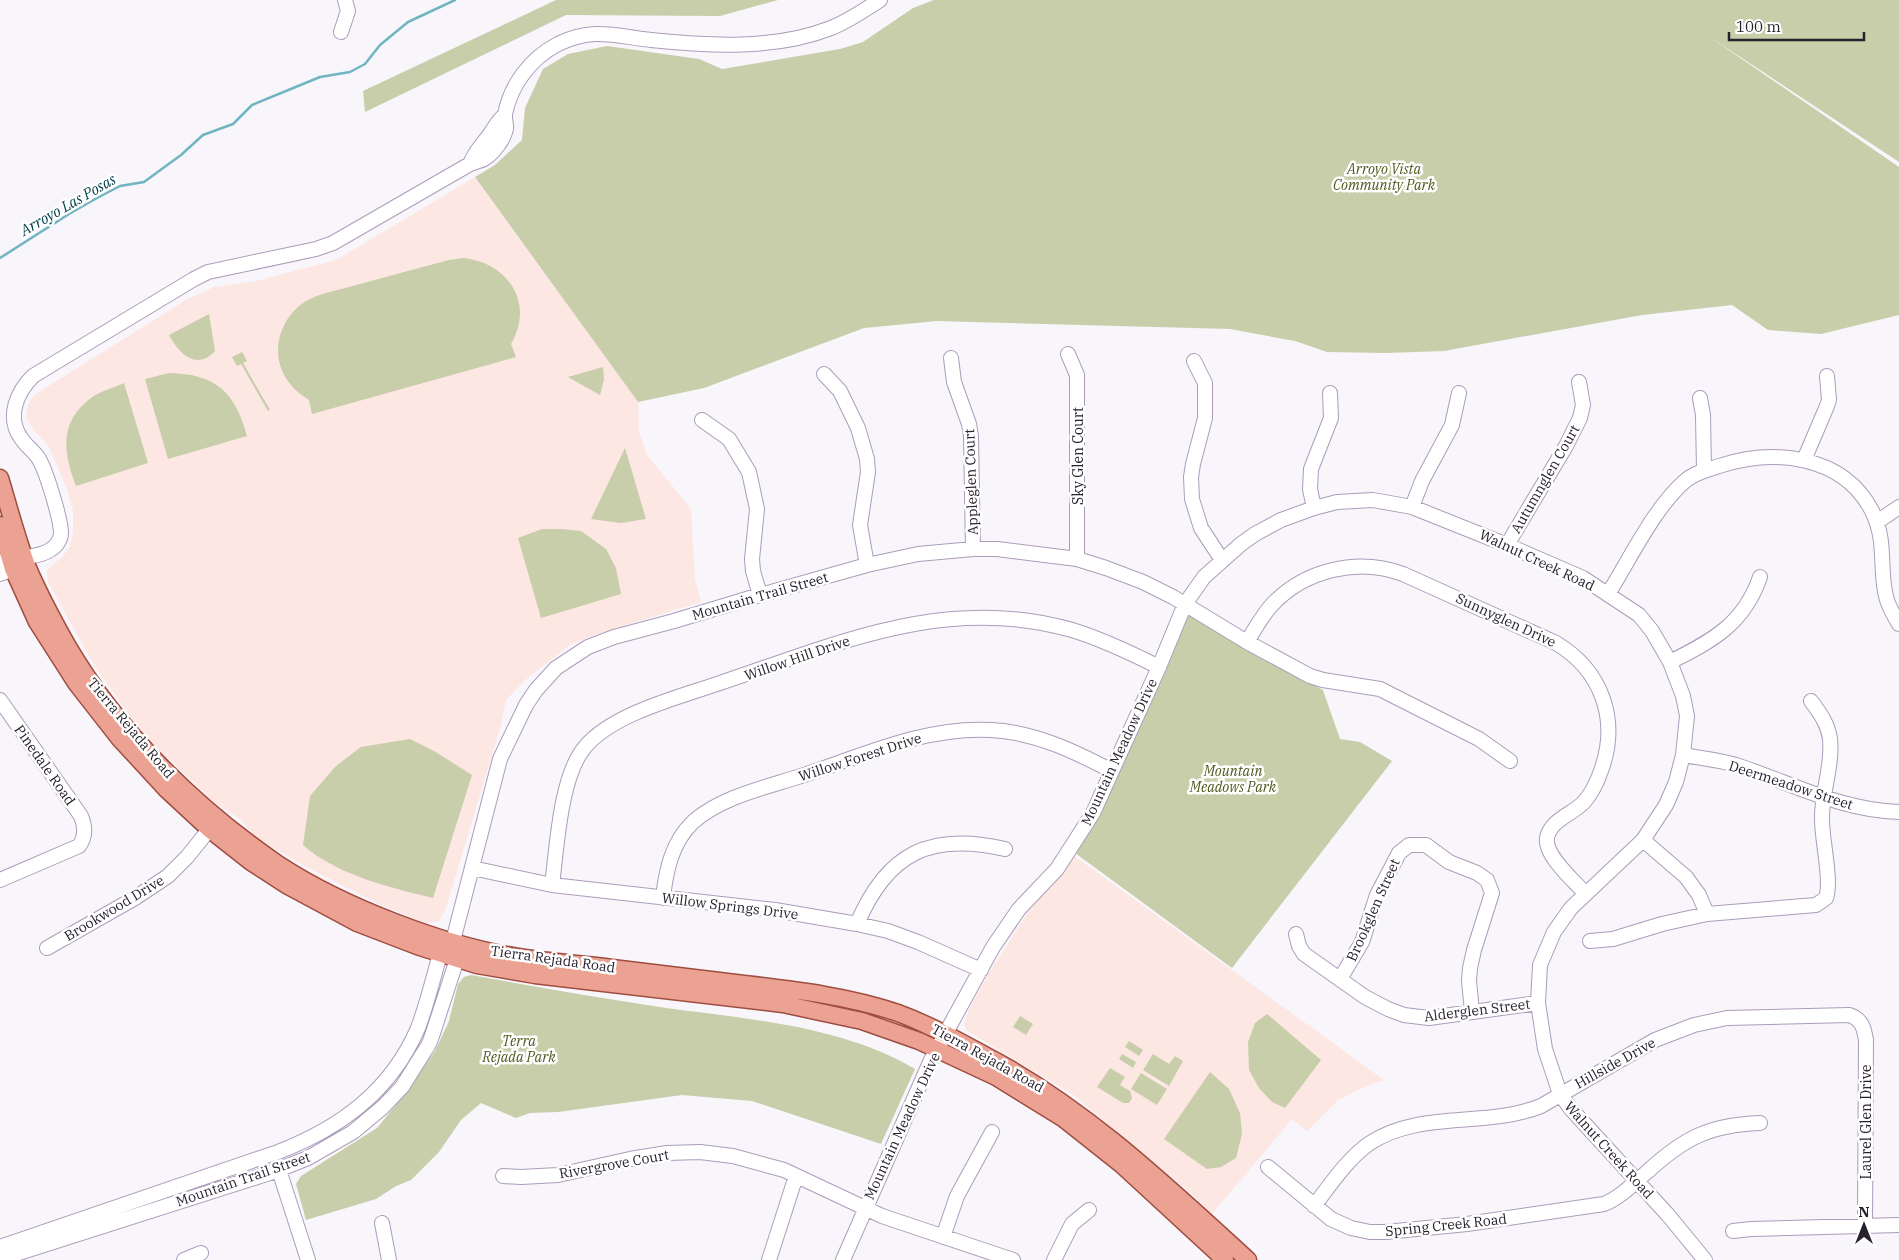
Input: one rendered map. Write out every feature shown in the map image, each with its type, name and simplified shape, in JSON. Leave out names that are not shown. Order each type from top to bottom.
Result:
[{"type":"main road","name":"Tierra Rejada Road","points":[[0,478],[16,563]]},
{"type":"main road","name":"Tierra Rejada Road","points":[[0,525],[37,622],[92,705],[167,790],[214,824],[280,865],[363,908],[413,928],[453,941],[521,957],[769,987],[835,997],[894,1012],[947,1034],[1028,1079],[1074,1109],[1132,1156],[1248,1260]]},
{"type":"main road","name":"Tierra Rejada Road","points":[[214,824],[251,862],[329,910],[357,923],[440,954],[477,965],[535,975],[783,1004],[817,1010],[862,1021],[919,1041],[996,1077],[1064,1120],[1122,1165],[1225,1260]]},
{"type":"street","points":[[341,32],[348,11],[345,0]]},
{"type":"street","points":[[16,563],[47,551],[57,544],[61,534],[54,504],[39,460],[20,438],[16,426],[14,412],[16,399],[33,376],[194,278],[208,272],[316,249],[333,243],[470,164],[484,159],[492,152],[504,135],[506,127],[505,115],[515,83],[528,67],[558,44],[596,33],[649,40],[694,43],[757,43],[789,39],[832,28],[880,0]]},
{"type":"street","name":"Sky Glen Court","points":[[1068,354],[1078,375],[1077,560]]},
{"type":"street","name":"Appleglen Court","points":[[951,358],[954,382],[967,417],[971,436],[974,549]]},
{"type":"street","points":[[1194,361],[1205,383],[1206,418],[1193,464],[1191,477],[1192,499],[1201,528],[1222,560]]},
{"type":"street","points":[[824,374],[840,391],[858,428],[867,459],[868,472],[860,525],[867,565]]},
{"type":"street","points":[[1804,460],[1828,406],[1826,376]]},
{"type":"street","name":"Autumnglen Court","points":[[1507,545],[1566,446],[1580,418],[1583,405],[1579,382]]},
{"type":"street","points":[[1314,508],[1310,489],[1311,469],[1331,418],[1330,393]]},
{"type":"street","points":[[1412,507],[1422,481],[1452,425],[1459,393]]},
{"type":"street","points":[[1700,398],[1703,416],[1704,470]]},
{"type":"street","points":[[702,420],[729,439],[749,472],[757,509],[752,560],[760,595]]},
{"type":"street","points":[[1608,594],[1666,502],[1689,478],[1704,470],[1738,461],[1780,457],[1804,460],[1831,469],[1845,478],[1864,499],[1877,522],[1883,548],[1887,599],[1899,624]]},
{"type":"street","name":"Walnut Creek Road","points":[[1185,604],[1204,577],[1255,534],[1281,520],[1314,508],[1337,502],[1373,500],[1412,507],[1583,578],[1639,615],[1646,622],[1670,662],[1686,706],[1687,716],[1683,755],[1676,782],[1666,805],[1643,840],[1585,893],[1560,921],[1546,948],[1540,965],[1538,1003],[1545,1049],[1560,1094],[1571,1109],[1668,1215],[1705,1260]]},
{"type":"street","points":[[1877,522],[1899,507]]},
{"type":"street","name":"Mountain Trail Street","points":[[0,1259],[279,1170],[308,1158],[353,1132],[387,1103],[402,1086],[429,1044],[457,959],[453,941],[500,759],[526,704],[536,690],[552,672],[588,647],[605,640],[867,565],[918,554],[974,549],[1025,552],[1077,560],[1106,568],[1143,582],[1310,676],[1323,680],[1380,689],[1478,739],[1510,761]]},
{"type":"street","name":"Sunnyglen Drive","points":[[1247,642],[1271,606],[1293,587],[1316,575],[1336,569],[1374,566],[1388,568],[1403,574],[1525,628],[1569,650],[1587,668],[1598,685],[1607,716],[1608,742],[1605,759],[1591,793],[1579,806],[1554,824],[1547,836],[1546,843],[1551,855],[1585,893]]},
{"type":"street","points":[[1670,662],[1702,646],[1730,625],[1754,595],[1760,577]]},
{"type":"street","name":"Mountain Meadow Drive","points":[[843,1260],[936,1050],[947,1034],[1002,933],[1019,909],[1057,869],[1093,814],[1185,604]]},
{"type":"street","name":"Willow Hill Drive","points":[[552,885],[567,789],[583,749],[599,733],[611,725],[683,696],[868,634],[910,624],[964,618],[1021,620],[1071,630],[1113,645],[1159,667]]},
{"type":"street","name":"Pinedale Road","points":[[0,700],[81,816],[85,833],[80,846],[0,880]]},
{"type":"street","points":[[1590,941],[1613,939],[1662,924],[1707,914],[1810,906],[1821,903],[1827,894],[1822,829],[1824,798],[1830,759],[1830,741],[1826,725],[1811,701]]},
{"type":"street","name":"Willow Forest Drive","points":[[664,898],[667,871],[672,854],[681,837],[695,821],[709,811],[738,797],[896,744],[941,733],[992,730],[1027,735],[1048,742],[1077,753],[1112,771]]},
{"type":"street","name":"Deermeadow Street","points":[[1683,755],[1734,765],[1824,798],[1858,807],[1899,812]]},
{"type":"street","name":"Brookwood Drive","points":[[47,948],[135,898],[168,876],[187,857],[214,824]]},
{"type":"street","points":[[1643,840],[1686,878],[1699,895],[1707,914]]},
{"type":"street","points":[[857,924],[866,902],[884,876],[911,855],[938,846],[959,843],[1005,849]]},
{"type":"street","name":"Brookglen Street","points":[[1340,979],[1362,942],[1377,896],[1399,853],[1409,845],[1426,845],[1449,862],[1477,873],[1487,880],[1490,885],[1492,897],[1474,950],[1470,968],[1469,981],[1472,1010]]},
{"type":"street","name":"Willow Springs Drive","points":[[472,868],[552,885],[775,910],[857,924],[888,931],[918,942],[981,970]]},
{"type":"street","name":"Alderglen Street","points":[[1296,934],[1299,946],[1304,954],[1365,997],[1404,1015],[1428,1018],[1472,1010],[1538,1003]]},
{"type":"street","name":"Mountain Trail Street","points":[[0,1247],[278,1152],[313,1138],[343,1120],[380,1088],[408,1048],[419,1025],[440,954],[453,941]]},
{"type":"street","name":"Hillside Drive","points":[[1314,1206],[1361,1151],[1381,1137],[1394,1131],[1415,1126],[1525,1113],[1541,1106],[1655,1040],[1694,1025],[1727,1018],[1852,1016],[1860,1021]]},
{"type":"street","name":"Laurel Glen Drive","points":[[1860,1021],[1863,1025],[1866,1040],[1865,1225]]},
{"type":"street","name":"Spring Creek Road","points":[[1268,1167],[1331,1219],[1346,1226],[1370,1232],[1386,1232],[1468,1224],[1594,1206],[1610,1202],[1684,1141],[1721,1127],[1760,1123]]},
{"type":"street","points":[[943,1237],[957,1196],[992,1132]]},
{"type":"street","name":"Rivergrove Court","points":[[503,1176],[521,1178],[558,1175],[647,1155],[700,1152],[742,1158],[784,1170],[882,1216],[1013,1260]]},
{"type":"street","points":[[279,1170],[308,1260]]},
{"type":"street","points":[[769,1260],[796,1176]]},
{"type":"street","points":[[1054,1260],[1072,1224],[1089,1210]]},
{"type":"street","points":[[382,1223],[389,1260]]},
{"type":"street","points":[[1733,1231],[1899,1225]]},
{"type":"street","points":[[184,1260],[200,1253]]},
{"type":"shaded area","points":[[475,177],[638,402],[639,431],[647,455],[691,509],[695,579],[701,602],[597,634],[571,644],[524,681],[506,700],[501,725],[445,911],[439,921],[424,923],[377,903],[306,867],[254,836],[240,819],[214,802],[140,731],[94,665],[48,582],[47,570],[70,547],[73,531],[73,511],[67,489],[49,447],[33,429],[26,417],[28,405],[34,395],[186,300],[214,287],[252,282],[336,260]]},
{"type":"shaded area","points":[[1073,855],[1384,1080],[1338,1100],[1307,1131],[1292,1119],[1212,1214],[1192,1194],[1072,1094],[967,1031],[964,1024],[970,1008],[987,976],[1029,911]]},
{"type":"green space","points":[[556,0],[778,0],[720,16],[566,15],[365,112],[363,91]]},
{"type":"green space","name":"Arroyo Vista Community Park","points":[[934,0],[1899,0],[1899,162],[1707,35],[1899,167],[1899,315],[1821,334],[1768,330],[1732,305],[1642,315],[1444,351],[1386,353],[1327,352],[1295,341],[1230,329],[937,321],[864,328],[704,388],[638,402],[475,177],[495,165],[522,140],[525,108],[543,69],[568,54],[607,46],[699,59],[722,69],[840,49],[863,42],[913,8]]},
{"type":"green space","points":[[464,258],[480,261],[493,268],[505,277],[513,288],[518,300],[520,314],[518,329],[511,344],[516,357],[312,414],[309,400],[291,385],[280,366],[278,344],[281,332],[294,310],[312,298],[328,292],[449,260]]},
{"type":"green space","points":[[209,314],[215,351],[202,360],[189,358],[183,354],[169,335]]},
{"type":"green space","points":[[242,352],[247,361],[243,363],[270,410],[268,411],[241,364],[237,366],[232,357]]},
{"type":"green space","points":[[603,367],[604,379],[600,395],[568,377]]},
{"type":"green space","points":[[169,373],[199,377],[221,388],[236,407],[247,436],[168,459],[145,379]]},
{"type":"green space","points":[[124,383],[148,463],[76,486],[68,461],[67,450],[69,427],[73,417],[91,398]]},
{"type":"green space","points":[[625,448],[646,519],[621,523],[591,519]]},
{"type":"green space","points":[[542,529],[581,531],[606,549],[616,568],[621,594],[541,618],[518,538]]},
{"type":"green space","name":"Mountain Meadows Park","points":[[1182,611],[1323,690],[1340,739],[1360,742],[1392,761],[1232,968],[1071,850]]},
{"type":"green space","points":[[410,739],[434,751],[472,775],[433,898],[364,879],[331,864],[303,845],[310,796],[336,766],[361,747]]},
{"type":"green space","name":"Terra Rejada Park","points":[[471,975],[666,1008],[794,1026],[857,1043],[887,1054],[915,1069],[881,1144],[752,1101],[682,1095],[558,1112],[530,1113],[516,1118],[481,1103],[461,1120],[439,1152],[411,1180],[396,1186],[376,1199],[306,1220],[296,1184],[301,1176],[377,1128],[404,1095],[435,1051],[449,1021],[458,984],[464,977]]},
{"type":"green space","points":[[1267,1014],[1321,1060],[1285,1108],[1272,1102],[1259,1088],[1249,1070],[1248,1042],[1255,1023]]},
{"type":"green space","points":[[1020,1016],[1033,1024],[1026,1035],[1013,1027]]},
{"type":"green space","points":[[1129,1041],[1143,1050],[1139,1056],[1125,1047]]},
{"type":"green space","points":[[1122,1054],[1136,1062],[1133,1068],[1119,1059]]},
{"type":"green space","points":[[1153,1054],[1169,1064],[1175,1056],[1183,1061],[1169,1086],[1143,1070]]},
{"type":"green space","points":[[1110,1068],[1125,1077],[1120,1085],[1130,1091],[1132,1098],[1129,1103],[1123,1103],[1097,1087]]},
{"type":"green space","points":[[1210,1072],[1229,1089],[1240,1113],[1242,1134],[1236,1158],[1221,1167],[1207,1169],[1164,1139]]},
{"type":"green space","points":[[1141,1073],[1167,1089],[1157,1105],[1131,1089]]},
{"type":"waterway","name":"Arroyo Las Posas","points":[[0,258],[97,198],[120,186],[144,182],[181,155],[203,135],[233,124],[252,105],[320,77],[350,72],[365,64],[380,45],[408,22],[455,0]]}]
